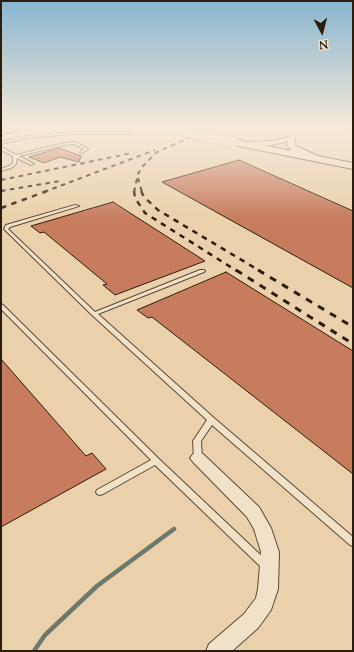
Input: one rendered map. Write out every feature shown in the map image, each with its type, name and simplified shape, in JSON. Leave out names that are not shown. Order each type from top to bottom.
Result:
[{"type":"street","points":[[317,158],[353,166]]},
{"type":"street","points":[[198,458],[253,512],[262,528],[270,552],[270,570],[264,603],[251,621],[216,651]]},
{"type":"lane","points":[[1,170],[10,167],[15,163],[15,158]]},
{"type":"lane","points":[[20,158],[32,164]]},
{"type":"lane","points":[[77,206],[8,226],[6,229],[94,314],[211,420],[353,542]]},
{"type":"lane","points":[[94,314],[202,271]]},
{"type":"lane","points":[[1,306],[156,461],[270,570]]},
{"type":"lane","points":[[198,458],[197,441],[211,420]]},
{"type":"lane","points":[[100,492],[156,461]]},
{"type":"building","points":[[33,158],[56,158],[44,163]]},
{"type":"building","points":[[65,158],[80,158],[79,162]]},
{"type":"building","points":[[239,160],[353,211],[353,288],[162,182]]},
{"type":"building","points":[[113,202],[205,261],[115,295],[103,285],[107,284],[44,232],[40,233],[31,226]]},
{"type":"building","points":[[226,272],[353,351],[353,474],[152,317],[148,318],[137,310]]},
{"type":"building","points":[[1,359],[86,456],[92,453],[106,469],[1,527]]},
{"type":"waterway","points":[[34,651],[45,635],[97,586],[174,529]]},
{"type":"railway","points":[[1,180],[106,158]]},
{"type":"railway","points":[[44,192],[133,158]]},
{"type":"railway","points":[[134,192],[138,174],[151,158]]},
{"type":"railway","points":[[138,178],[142,192]]},
{"type":"railway","points":[[3,191],[1,191],[60,181]]},
{"type":"railway","points":[[1,208],[47,191]]},
{"type":"railway","points":[[141,191],[144,197],[158,210],[260,271]]},
{"type":"railway","points":[[134,192],[135,198],[145,213],[237,271]]},
{"type":"railway","points":[[236,270],[353,344]]},
{"type":"railway","points":[[258,270],[353,327]]}]
